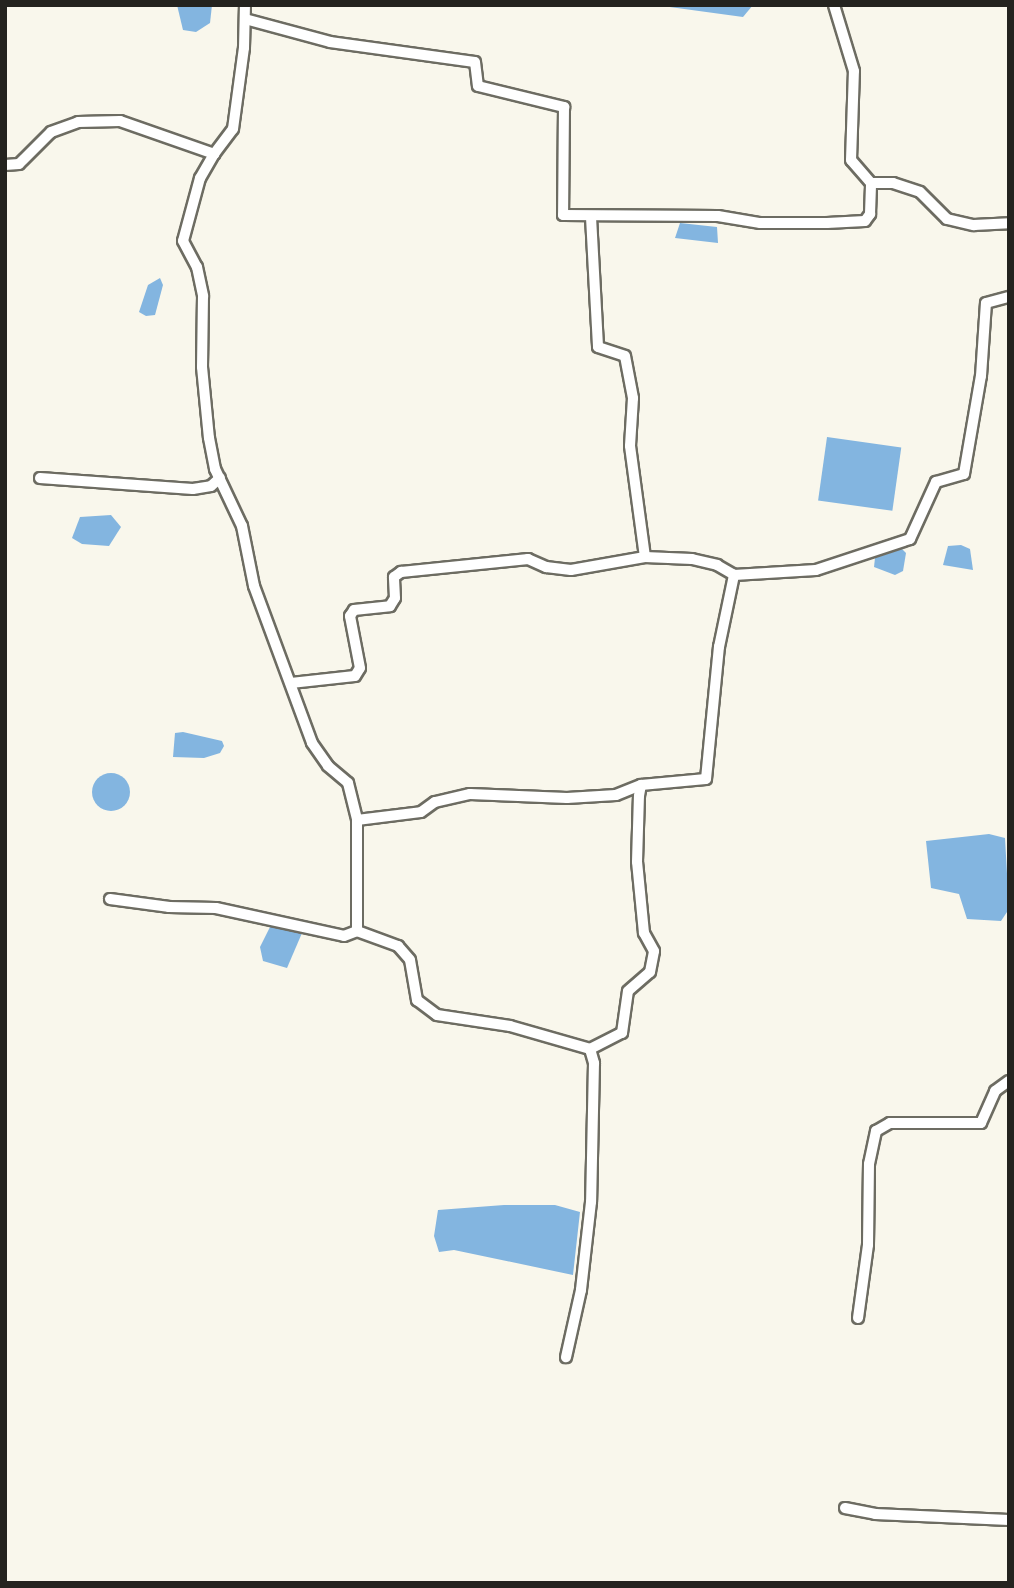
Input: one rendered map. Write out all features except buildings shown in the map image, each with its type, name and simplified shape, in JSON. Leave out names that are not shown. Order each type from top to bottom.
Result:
[{"type":"street","points":[[245,5],[233,129],[200,178],[183,242],[197,267],[203,296],[205,413],[220,478],[242,526],[254,586],[312,743],[328,766],[348,783],[357,820],[357,931]]},
{"type":"street","points":[[245,19],[330,42],[475,62],[478,86],[565,107],[563,215],[865,221],[870,214],[871,183],[851,160],[854,71],[834,5]]},
{"type":"street","points":[[5,165],[19,164],[51,132],[78,122],[120,121],[214,154]]},
{"type":"street","points":[[871,183],[892,183],[919,192],[947,219],[974,225],[1009,223]]},
{"type":"street","points":[[591,217],[598,347],[625,356],[633,398],[630,446],[645,557]]},
{"type":"street","points":[[291,683],[355,676],[360,668],[350,616],[354,610],[390,606],[396,598],[394,577],[401,572],[528,559],[546,568],[572,570],[645,557],[692,559],[717,565],[734,575],[816,570],[910,539],[936,482],[964,474],[981,376],[986,303],[1009,297]]},
{"type":"street","points":[[40,478],[193,489],[211,486],[220,478]]},
{"type":"street","points":[[357,820],[421,812],[435,802],[470,793],[568,798],[616,795],[641,785],[706,779],[719,647],[734,575]]},
{"type":"street","points":[[110,898],[169,907],[216,908],[344,936],[357,931],[398,946],[410,960],[417,1000],[437,1015],[510,1026],[590,1049],[622,1033],[628,991],[650,972],[654,951],[644,933],[637,862],[641,785]]},
{"type":"street","points":[[566,1356],[581,1290],[591,1202],[595,1109],[590,1049]]},
{"type":"street","points":[[859,1318],[868,1245],[869,1164],[876,1131],[890,1124],[981,1123],[995,1091],[1009,1081]]},
{"type":"street","points":[[845,1508],[875,1514],[1009,1520]]},
{"type":"water","points":[[177,5],[212,5],[210,23],[196,32],[183,30]]},
{"type":"water","points":[[655,5],[753,5],[743,17]]},
{"type":"water","points":[[680,223],[717,227],[718,243],[675,238]]},
{"type":"water","points":[[160,278],[163,285],[155,315],[146,316],[139,312],[148,285]]},
{"type":"water","points":[[827,437],[901,447],[892,511],[818,500]]},
{"type":"water","points":[[111,515],[121,527],[109,546],[82,544],[72,538],[80,517]]},
{"type":"water","points":[[961,545],[970,549],[973,570],[943,565],[948,546]]},
{"type":"water","points":[[902,549],[906,553],[903,571],[895,575],[874,567],[875,558]]},
{"type":"water","points":[[183,732],[222,741],[224,746],[220,753],[204,758],[173,757],[175,733]]},
{"type":"water","points":[[111,773],[124,779],[130,792],[124,805],[111,811],[98,805],[92,792],[98,779]]},
{"type":"water","points":[[989,834],[1005,838],[1009,909],[1001,921],[967,919],[959,894],[931,888],[926,841]]},
{"type":"water","points":[[273,921],[302,933],[287,968],[263,961],[260,947]]},
{"type":"water","points":[[504,1205],[555,1205],[580,1212],[573,1275],[454,1250],[439,1252],[434,1236],[438,1210]]}]
